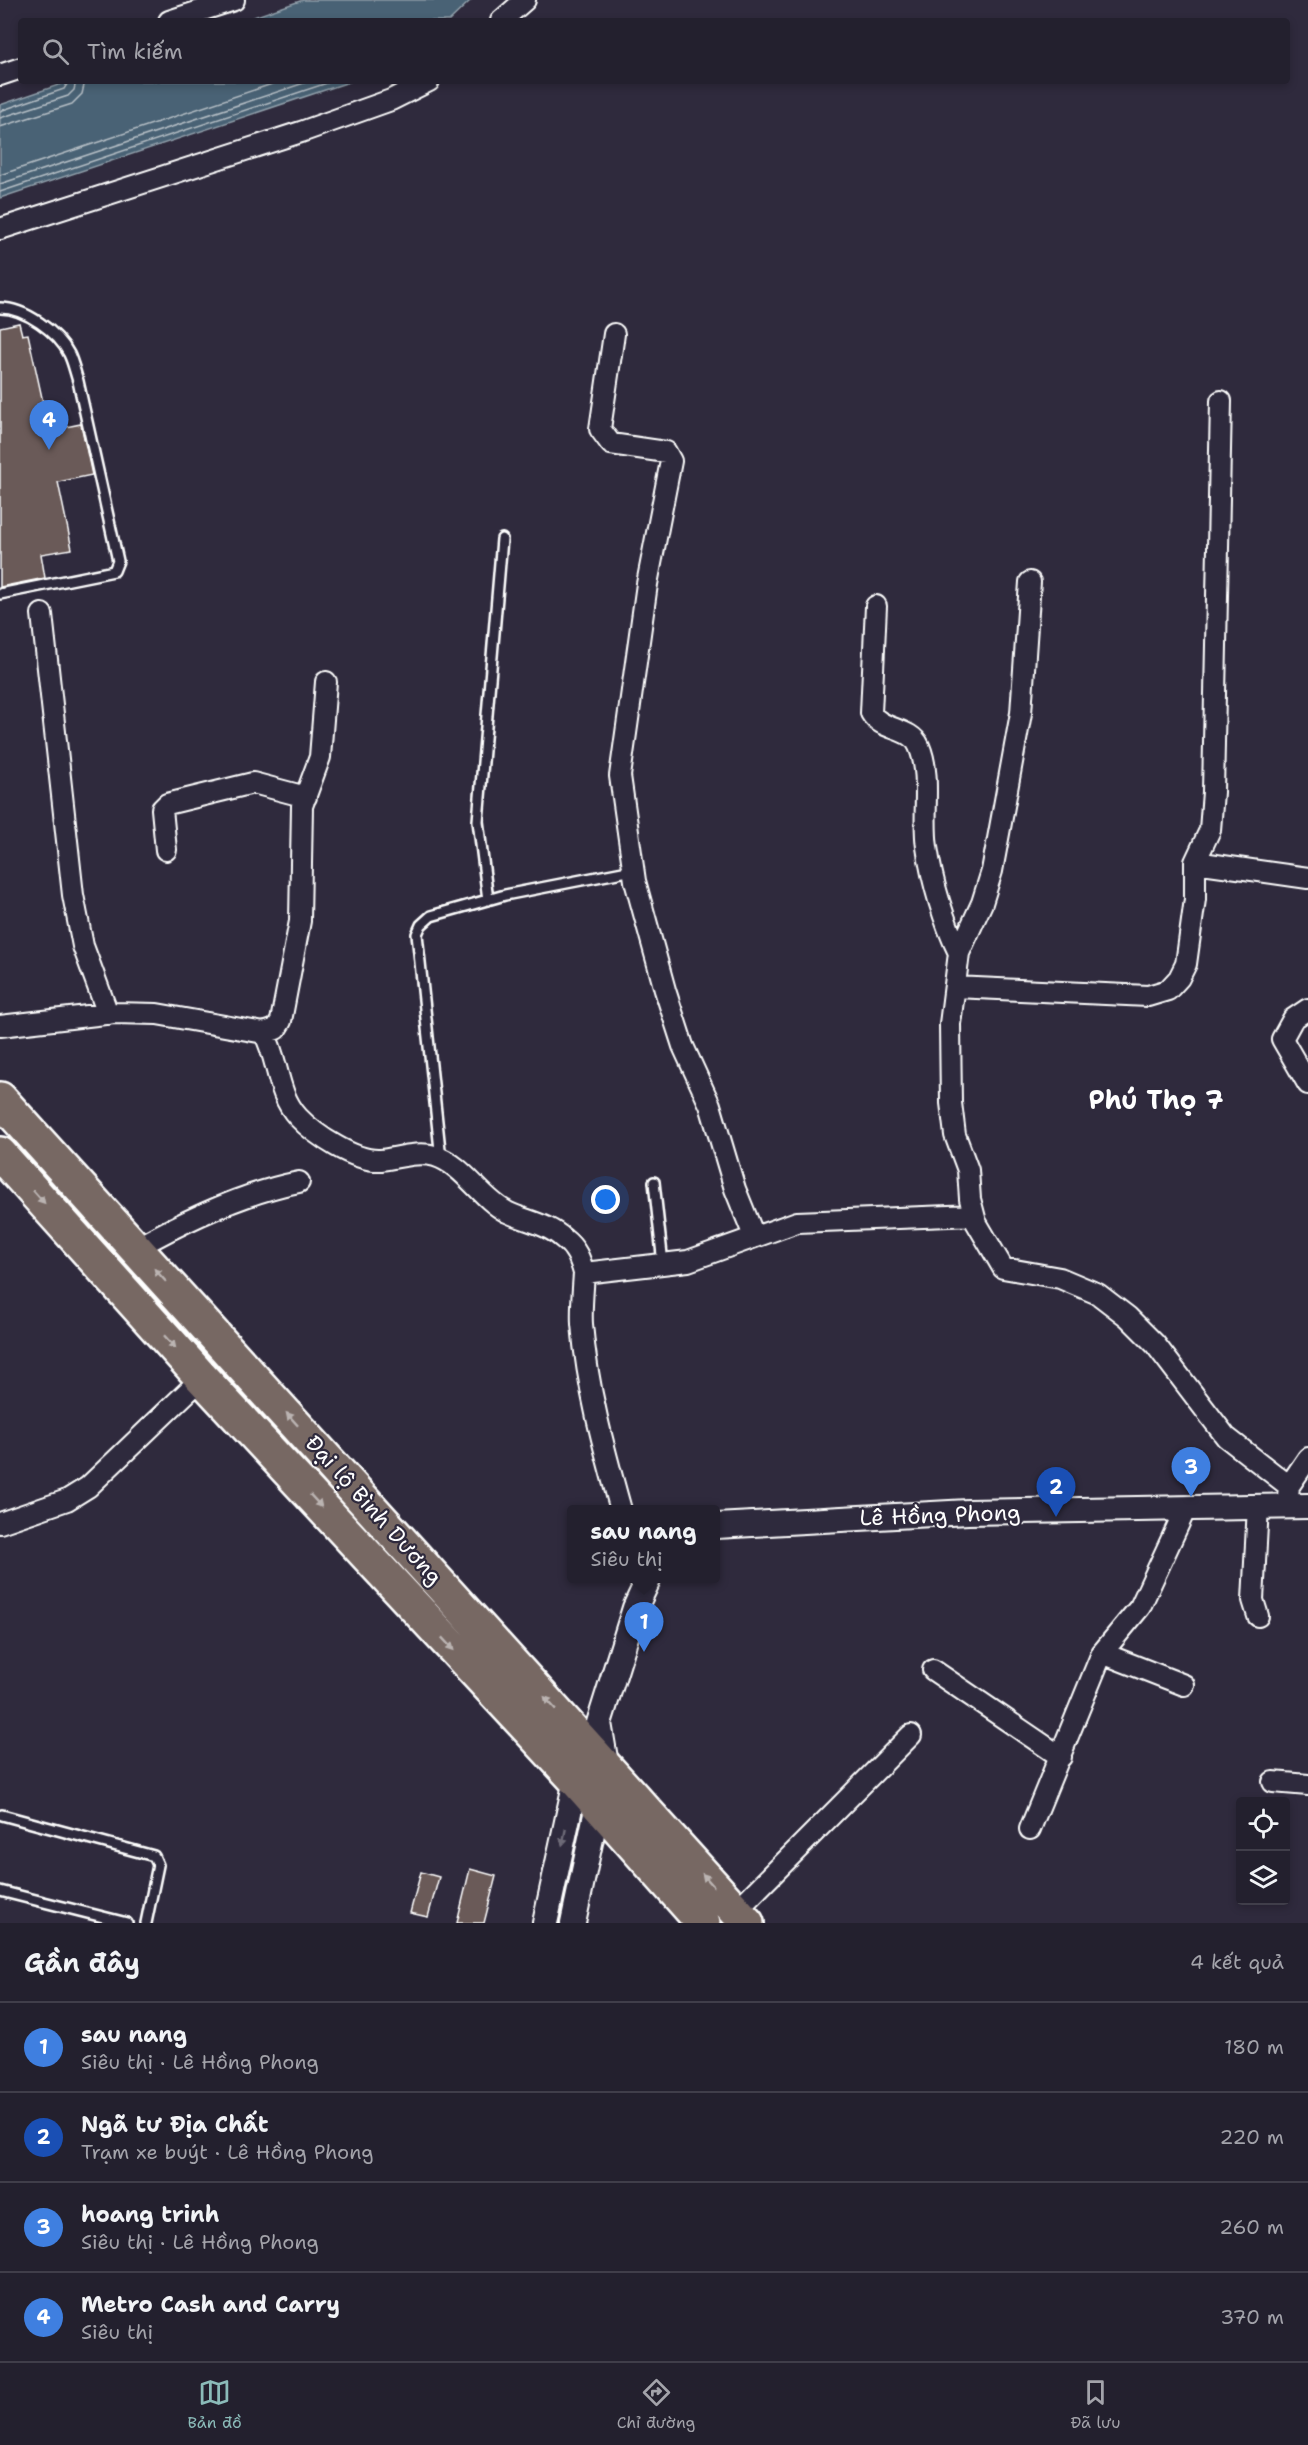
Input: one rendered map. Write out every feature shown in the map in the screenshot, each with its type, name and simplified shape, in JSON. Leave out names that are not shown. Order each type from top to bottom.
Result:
[{"type":"highway","name":"Đại lộ Bình Dương","points":[[0,1099],[136,1248],[591,1731],[608,1770],[742,1917]]},
{"type":"highway","name":"Đại lộ Bình Dương","points":[[0,1154],[202,1378],[576,1780],[703,1923]]},
{"type":"highway","points":[[576,1780],[591,1731]]},
{"type":"highway","points":[[598,1805],[608,1770]]},
{"type":"street","points":[[178,18],[234,0]]},
{"type":"street","points":[[504,18],[525,0]]},
{"type":"street","points":[[0,75],[18,69]]},
{"type":"street","points":[[0,229],[301,132],[391,100],[423,84]]},
{"type":"street","points":[[614,334],[600,429],[611,444],[666,452],[671,461],[647,584],[620,760],[633,870],[683,1046],[710,1105],[735,1189],[754,1236]]},
{"type":"street","points":[[955,987],[1148,996],[1168,990],[1179,978],[1186,964],[1195,899],[1195,862],[1210,830],[1213,792],[1221,401]]},
{"type":"street","points":[[1030,582],[1021,712],[992,871],[982,903],[959,953],[950,1024],[951,1103],[956,1135],[970,1180],[974,1215],[1004,1268],[1034,1272],[1084,1286],[1128,1317],[1179,1373],[1226,1437],[1295,1499],[1308,1458]]},
{"type":"street","points":[[876,606],[871,713],[875,720],[913,737],[918,744],[923,770],[926,847],[959,953]]},
{"type":"street","points":[[42,614],[73,895],[83,946],[108,1014]]},
{"type":"street","points":[[0,1026],[108,1014],[158,1014],[264,1033],[276,1029],[280,1021],[300,921],[302,806],[320,757],[326,682]]},
{"type":"street","points":[[166,850],[162,809],[167,804],[253,783],[306,797]]},
{"type":"street","points":[[1195,862],[1308,878]]},
{"type":"street","points":[[1308,1009],[1293,1019],[1282,1039],[1308,1084]]},
{"type":"street","points":[[264,1033],[289,1105],[299,1118],[339,1147],[365,1160],[422,1155],[441,1159],[505,1211],[559,1235],[575,1249],[584,1273],[582,1323],[590,1374],[603,1442],[620,1505]]},
{"type":"street","points":[[136,1248],[222,1207],[299,1182]]},
{"type":"street","points":[[584,1273],[688,1261],[797,1222],[974,1215]]},
{"type":"street","points":[[0,1523],[67,1500],[88,1487],[202,1378]]},
{"type":"street","name":"Lê Hồng Phong","points":[[720,1526],[968,1512],[1258,1506],[1295,1499]]},
{"type":"street","points":[[1258,1506],[1253,1600],[1258,1616]]},
{"type":"street","points":[[1030,1829],[1102,1653],[1140,1607],[1186,1508]]},
{"type":"street","points":[[591,1731],[645,1583]]},
{"type":"street","points":[[1102,1653],[1184,1685]]},
{"type":"street","points":[[933,1670],[1061,1757]]},
{"type":"street","points":[[742,1917],[911,1735]]},
{"type":"street","points":[[545,1923],[576,1780]]},
{"type":"street","points":[[1273,1782],[1308,1785]]},
{"type":"street","points":[[573,1923],[598,1805]]},
{"type":"lane","points":[[0,308],[9,308],[41,324],[56,336],[69,353],[78,381],[118,561],[114,571],[0,594]]},
{"type":"lane","points":[[488,900],[478,821],[502,539]]},
{"type":"lane","points":[[441,1159],[417,934],[421,925],[431,916],[488,900],[633,870]]},
{"type":"lane","points":[[654,1182],[663,1264]]},
{"type":"lane","points":[[2,1815],[154,1856],[158,1865],[146,1923]]},
{"type":"lane","points":[[0,1891],[127,1923]]},
{"type":"water","points":[[303,0],[471,0],[452,18],[251,18]]},
{"type":"water","points":[[61,84],[343,84],[0,198],[0,105]]},
{"type":"building","points":[[19,323],[22,335],[28,334],[46,416],[56,415],[61,428],[81,424],[92,475],[58,482],[72,549],[41,554],[45,578],[0,587],[0,327]]},
{"type":"building","points":[[470,1869],[496,1876],[484,1923],[457,1923]]},
{"type":"building","points":[[421,1872],[439,1877],[428,1917],[410,1913]]},
{"type":"place","name":"Metro Cash and Carry","points":[[49,450]]},
{"type":"place","name":"hoang trinh","points":[[1191,1497]]},
{"type":"place","name":"Ngã tư Địa Chất","points":[[1056,1517]]},
{"type":"place","name":"sau nang","points":[[644,1652]]},
{"type":"district","name":"Phú Thọ 7","points":[[1156,1099]]}]
